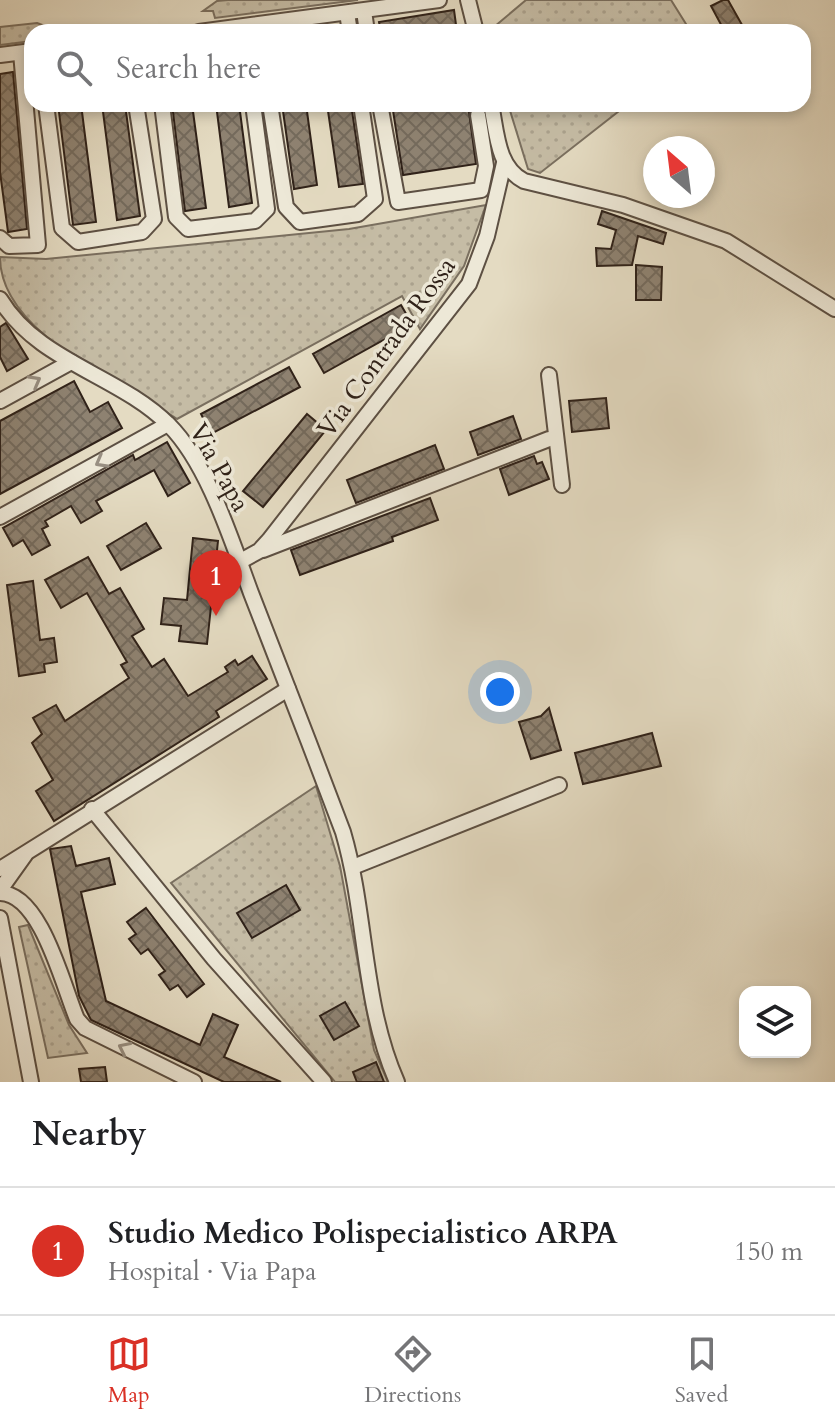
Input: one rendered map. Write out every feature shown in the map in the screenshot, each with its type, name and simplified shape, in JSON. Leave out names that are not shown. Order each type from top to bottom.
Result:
[{"type":"street","points":[[280,24],[439,0]]},
{"type":"street","points":[[468,0],[474,24]]},
{"type":"street","points":[[364,11],[366,24]]},
{"type":"street","points":[[347,13],[349,24]]},
{"type":"street","points":[[0,55],[24,52]]},
{"type":"street","points":[[0,238],[9,246],[38,245],[30,112]]},
{"type":"street","points":[[47,112],[62,228],[78,242],[142,232],[154,219],[137,112]]},
{"type":"street","points":[[163,112],[176,217],[188,229],[255,221],[267,209],[254,112]]},
{"type":"street","points":[[271,112],[286,207],[300,222],[358,214],[375,199],[362,112]]},
{"type":"street","points":[[381,112],[398,202],[481,190],[486,166],[478,115]]},
{"type":"street","points":[[493,112],[504,163],[513,175],[524,181],[623,205],[726,241],[835,309]]},
{"type":"street","name":"Via Contrada Rossa","points":[[264,546],[469,284],[487,236],[504,163]]},
{"type":"street","name":"Via Papa","points":[[0,299],[19,324],[71,362],[168,424],[203,477],[288,689],[353,867],[374,1004],[397,1082]]},
{"type":"street","points":[[0,401],[71,362]]},
{"type":"street","points":[[549,375],[562,485]]},
{"type":"street","points":[[0,517],[168,424]]},
{"type":"street","name":"Via Contrada Rossa","points":[[239,562],[264,546],[549,439]]},
{"type":"street","points":[[0,869],[288,689]]},
{"type":"street","points":[[353,867],[559,785]]},
{"type":"street","points":[[92,809],[214,959],[324,1082]]},
{"type":"street","points":[[27,852],[0,892],[10,893],[31,909],[77,1019],[85,1028],[194,1082]]},
{"type":"street","points":[[0,918],[31,1082]]},
{"type":"shaded area","points":[[358,0],[215,18],[213,11],[203,11],[217,1]]},
{"type":"shaded area","points":[[526,0],[671,0],[686,24],[498,24]]},
{"type":"shaded area","points":[[24,24],[24,42],[0,45],[0,27]]},
{"type":"shaded area","points":[[510,112],[618,112],[540,173],[528,169]]},
{"type":"shaded area","points":[[486,205],[464,266],[420,329],[402,296],[177,419],[96,372],[41,332],[20,310],[5,285],[0,257],[46,259],[349,229]]},
{"type":"shaded area","points":[[316,786],[340,866],[374,1050],[388,1082],[335,1082],[171,883]]},
{"type":"shaded area","points":[[28,925],[69,1025],[87,1053],[48,1058],[19,927]]},
{"type":"building","points":[[728,0],[742,24],[721,24],[711,6]]},
{"type":"building","points":[[454,10],[456,24],[379,24]]},
{"type":"building","points":[[13,72],[27,229],[8,232],[0,172],[0,74]]},
{"type":"building","points":[[59,112],[82,112],[96,222],[73,225]]},
{"type":"building","points":[[103,112],[126,112],[140,216],[117,220]]},
{"type":"building","points":[[173,112],[193,112],[206,208],[185,211]]},
{"type":"building","points":[[217,112],[240,112],[252,203],[229,207]]},
{"type":"building","points":[[283,112],[307,112],[317,185],[294,189]]},
{"type":"building","points":[[328,112],[352,112],[363,184],[339,187]]},
{"type":"building","points":[[393,112],[469,112],[476,164],[403,175]]},
{"type":"building","points":[[602,211],[666,233],[663,244],[638,236],[632,265],[597,266],[596,248],[611,249],[616,230],[598,224]]},
{"type":"building","points":[[636,265],[662,267],[661,300],[636,300]]},
{"type":"building","points":[[401,305],[412,324],[324,373],[313,354]]},
{"type":"building","points":[[6,323],[28,359],[7,371],[0,357],[0,327]]},
{"type":"building","points":[[289,367],[300,387],[211,434],[201,414]]},
{"type":"building","points":[[74,381],[90,412],[108,402],[122,428],[0,494],[0,421]]},
{"type":"building","points":[[606,398],[609,428],[572,432],[569,401]]},
{"type":"building","points":[[307,414],[326,430],[263,507],[243,491]]},
{"type":"building","points":[[513,416],[521,439],[478,455],[470,432]]},
{"type":"building","points":[[167,442],[190,483],[168,496],[154,470],[96,501],[102,511],[81,523],[71,506],[45,521],[48,526],[42,529],[50,545],[32,555],[23,540],[13,546],[3,528],[133,455],[135,460]]},
{"type":"building","points":[[435,445],[444,469],[356,503],[347,480]]},
{"type":"building","points":[[534,456],[537,464],[542,462],[549,479],[509,495],[500,469]]},
{"type":"building","points":[[430,498],[438,520],[392,537],[393,541],[300,575],[291,550]]},
{"type":"building","points":[[146,523],[161,548],[121,570],[107,546]]},
{"type":"building","points":[[193,538],[218,541],[207,644],[179,641],[181,626],[161,624],[164,598],[187,600]]},
{"type":"building","points":[[88,557],[109,594],[120,588],[144,629],[132,636],[152,667],[164,659],[188,696],[228,672],[225,667],[235,660],[238,665],[252,656],[267,679],[216,711],[219,717],[54,821],[36,791],[53,780],[32,743],[42,734],[33,718],[56,705],[65,721],[129,678],[121,665],[127,662],[87,593],[61,608],[45,580]]},
{"type":"building","points":[[33,581],[40,640],[54,638],[57,662],[44,664],[45,672],[19,676],[7,585]]},
{"type":"building","points":[[549,708],[561,750],[531,759],[519,722],[541,716]]},
{"type":"building","points":[[652,733],[661,766],[583,784],[575,753]]},
{"type":"building","points":[[71,846],[76,866],[109,858],[115,884],[81,892],[106,1001],[200,1045],[213,1014],[238,1025],[224,1057],[281,1082],[224,1082],[91,1020],[79,996],[50,849]]},
{"type":"building","points":[[286,885],[300,910],[252,938],[237,913]]},
{"type":"building","points":[[146,908],[204,984],[187,997],[178,985],[170,990],[159,975],[165,971],[148,949],[141,954],[129,939],[136,934],[127,922]]},
{"type":"building","points":[[345,1002],[359,1026],[334,1040],[320,1016]]},
{"type":"building","points":[[376,1062],[384,1082],[357,1082],[353,1072]]},
{"type":"building","points":[[105,1067],[107,1082],[81,1082],[79,1069]]},
{"type":"place","name":"Studio Medico Polispecialistico ARPA","points":[[216,616]]}]
